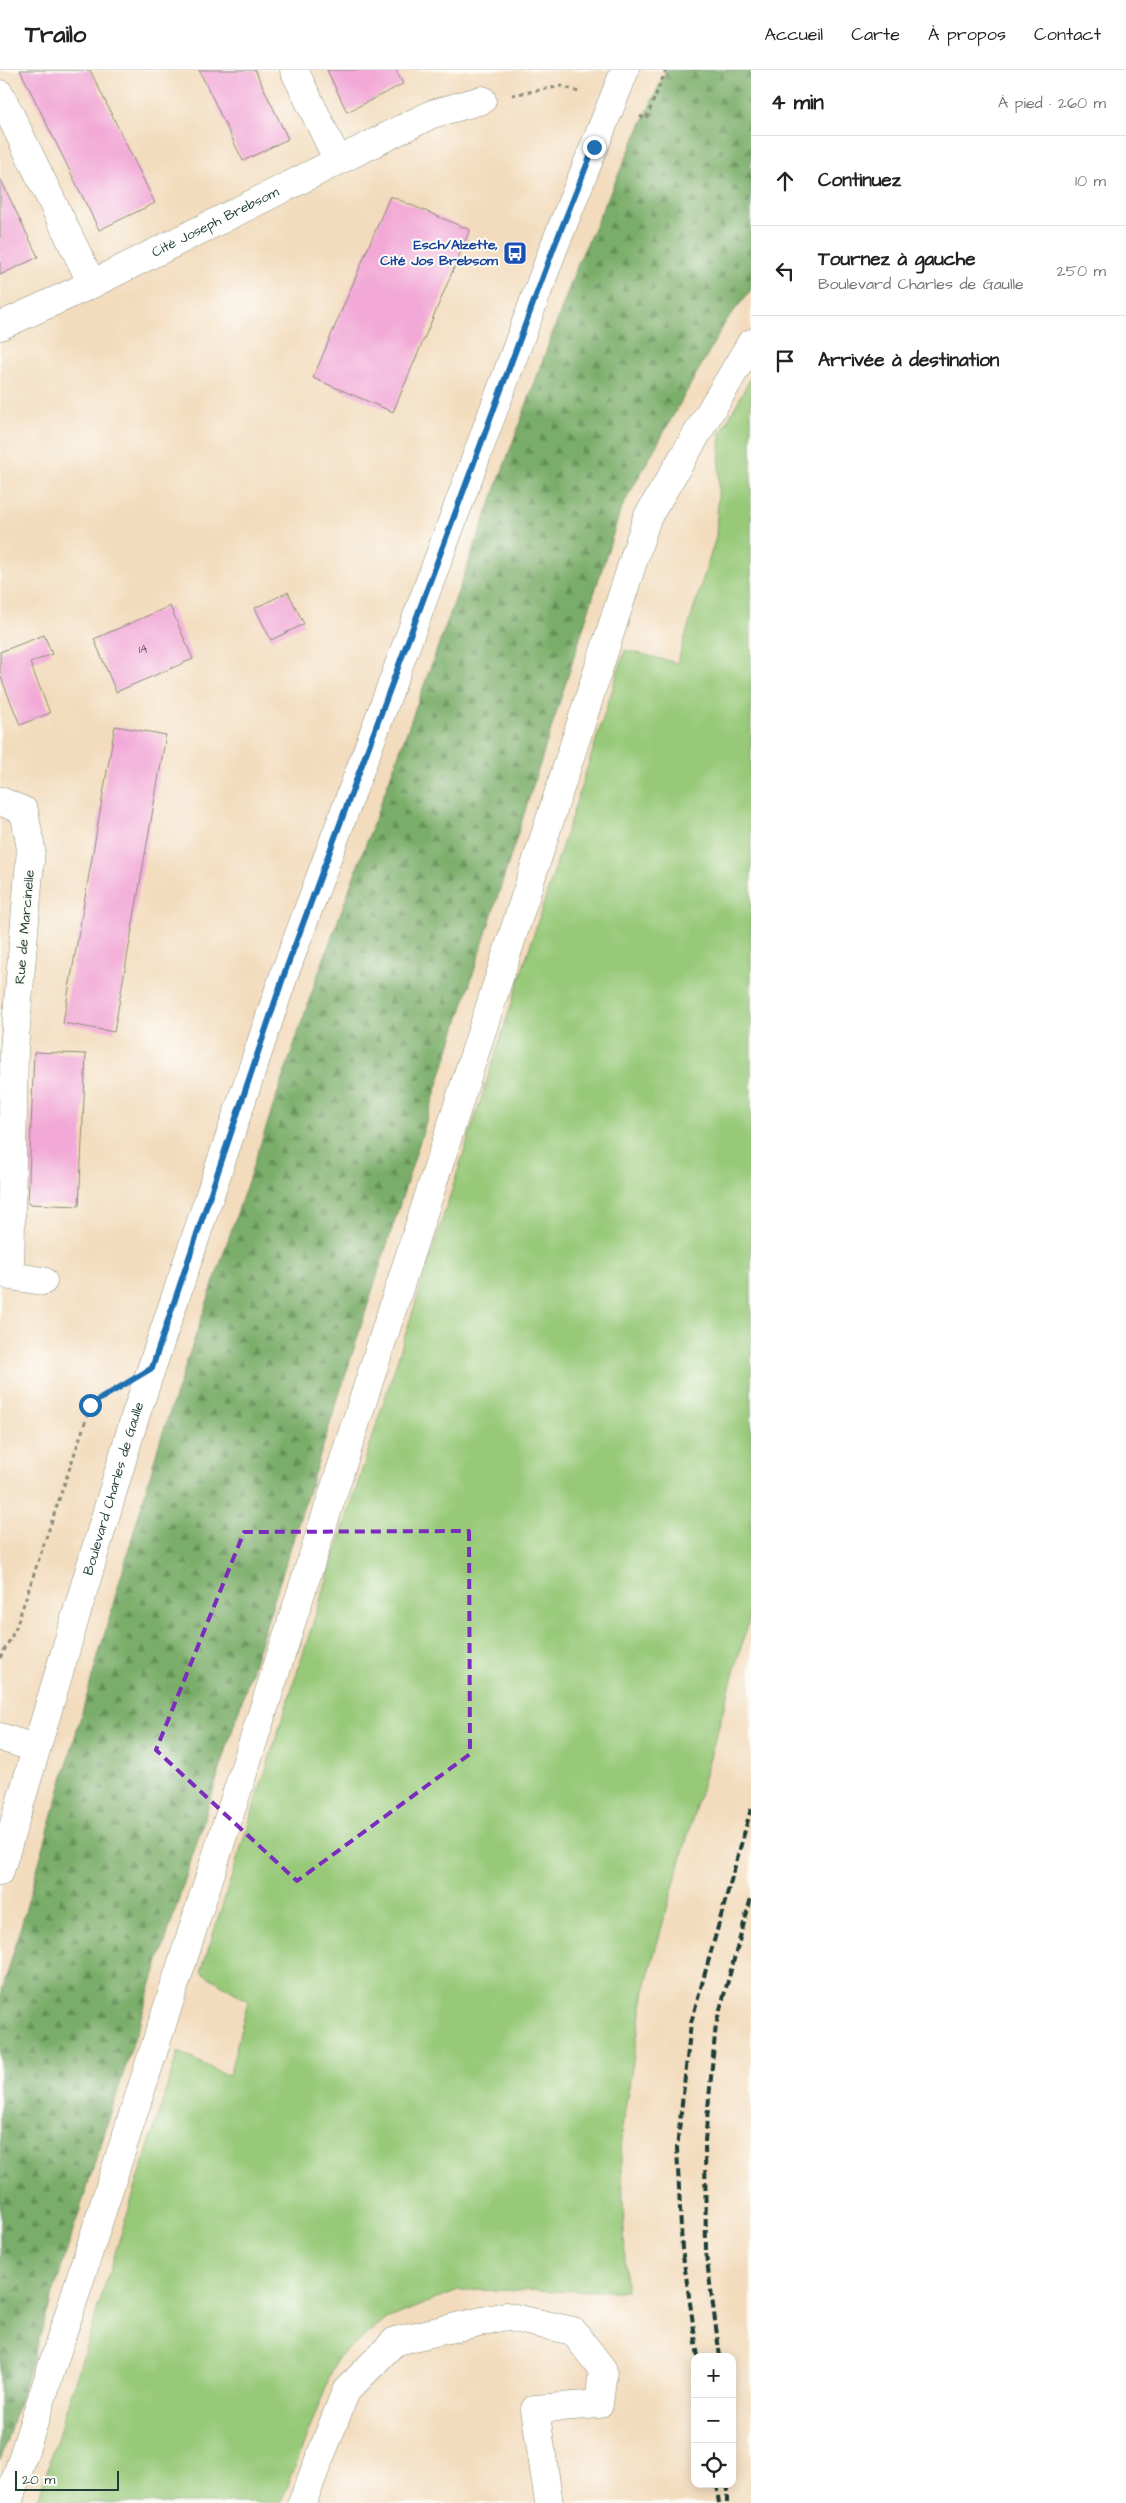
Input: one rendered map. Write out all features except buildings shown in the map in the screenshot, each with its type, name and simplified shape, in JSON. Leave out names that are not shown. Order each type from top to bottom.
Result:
[{"type":"main road","points":[[294,70],[338,160]]},
{"type":"main road","name":"Boulevard Charles de Gaulle","points":[[0,1871],[35,1748],[152,1368],[285,972],[551,256],[625,70]]},
{"type":"main road","points":[[0,94],[92,284]]},
{"type":"main road","name":"Cité Joseph Brebsom","points":[[0,326],[92,284],[432,114],[482,100]]},
{"type":"main road","points":[[8,2503],[648,518],[751,344]]},
{"type":"main road","name":"Rue de Marcinelle","points":[[0,801],[24,811],[31,849],[14,1050],[10,1276],[43,1281]]},
{"type":"main road","points":[[0,1737],[35,1748]]},
{"type":"main road","points":[[302,2503],[346,2391],[394,2342],[505,2316],[573,2331],[603,2370],[599,2404],[535,2409],[549,2503]]},
{"type":"path","points":[[0,1658],[15,1630],[90,1405],[152,1368]]},
{"type":"highlighted area","points":[[469,1531],[470,1754],[297,1881],[156,1750],[244,1532]]},
{"type":"green space","points":[[666,70],[751,70],[751,290],[726,321],[621,509],[0,2461],[0,1999],[159,1444],[315,983],[579,261]]},
{"type":"green space","points":[[751,377],[751,1612],[646,1983],[621,2134],[626,2291],[458,2290],[387,2319],[337,2358],[281,2503],[37,2503],[178,2052],[229,2076],[248,2001],[201,1972],[625,650],[677,663],[716,537],[721,433]]},
{"type":"railway","points":[[697,2353],[682,2249],[677,2148],[691,2023],[751,1809]]},
{"type":"railway","points":[[719,2353],[706,2254],[705,2141],[716,2024],[751,1898]]},
{"type":"railway","points":[[717,2488],[719,2503]]},
{"type":"railway","points":[[727,2488],[727,2503]]},
{"type":"place","name":"Esch/Alzette, Cité Jos Brebsom","points":[[515,253]]},
{"type":"route","points":[[90,1405],[152,1368],[285,972],[554,247],[594,147]]}]
